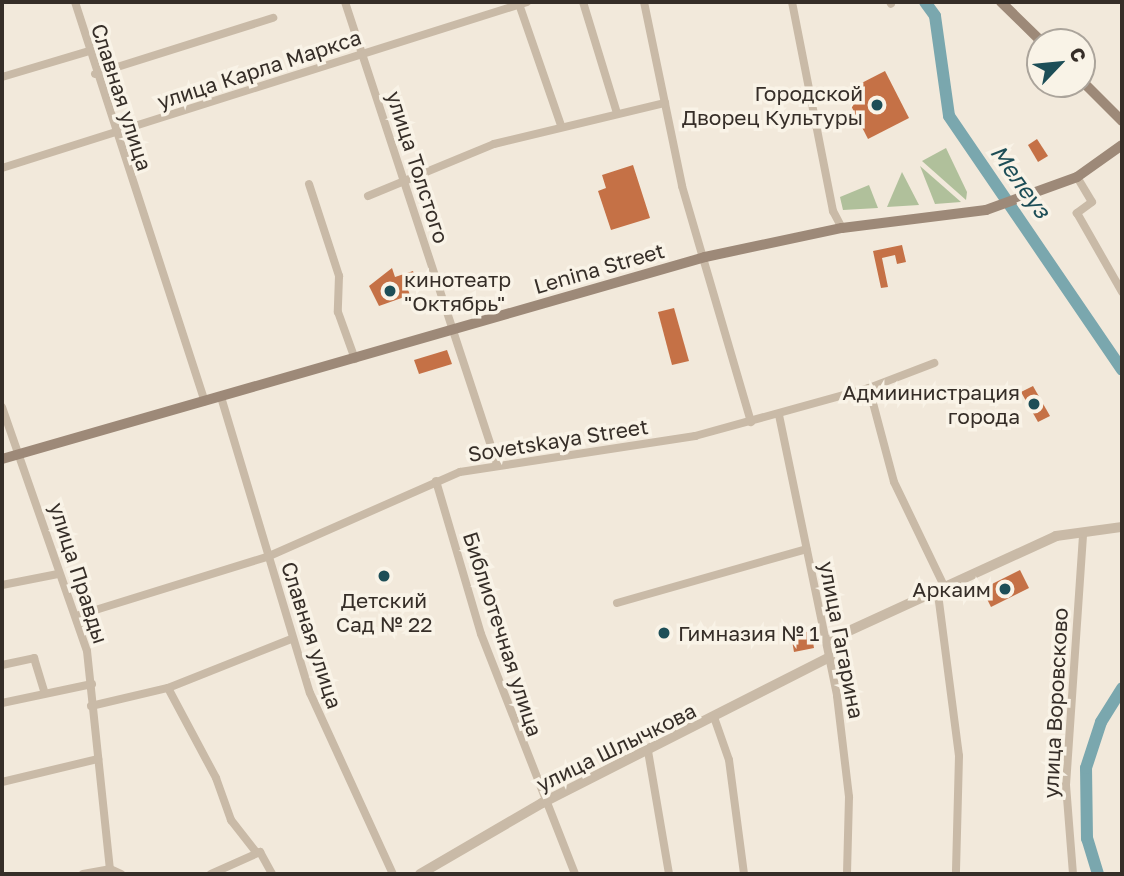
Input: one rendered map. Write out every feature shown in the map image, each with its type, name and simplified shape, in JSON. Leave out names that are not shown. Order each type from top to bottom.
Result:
[{"type":"main road","points":[[1002,2],[1028,28]]},
{"type":"main road","points":[[1096,95],[1122,121]]},
{"type":"main road","name":"Lenina Street","points":[[2,459],[705,257],[842,228],[986,210],[1077,177],[1122,145]]},
{"type":"street","name":"Славная улица","points":[[75,2],[86,52],[205,401]]},
{"type":"street","name":"улица Толстого","points":[[345,2],[406,180],[451,330],[496,462]]},
{"type":"street","points":[[583,2],[617,113]]},
{"type":"street","points":[[644,2],[693,230],[705,257],[751,422]]},
{"type":"street","points":[[792,2],[833,211],[842,228]]},
{"type":"street","points":[[523,3],[561,125]]},
{"type":"street","name":"улица Карла Маркса","points":[[2,168],[523,3]]},
{"type":"street","points":[[95,74],[272,19]]},
{"type":"street","points":[[2,77],[86,52]]},
{"type":"street","points":[[368,196],[561,125],[665,103]]},
{"type":"street","points":[[1077,177],[1091,202],[1077,212],[1122,292]]},
{"type":"street","points":[[309,184],[338,276],[338,312],[355,359]]},
{"type":"street","name":"Sovetskaya Street","points":[[76,616],[267,557],[436,481],[496,462],[649,444],[751,422],[870,388],[934,363]]},
{"type":"street","points":[[870,388],[894,482],[942,592],[959,756],[956,874]]},
{"type":"street","name":"Славная улица","points":[[221,397],[291,639],[353,797],[393,874]]},
{"type":"street","name":"улица Правды","points":[[2,407],[22,453],[58,574],[76,616],[92,684],[91,706],[110,869]]},
{"type":"street","name":"улица Гагарина","points":[[779,415],[830,657],[849,797],[847,874]]},
{"type":"street","name":"Библиотечная улица","points":[[436,481],[481,634],[542,803],[575,874]]},
{"type":"street","points":[[827,641],[942,592],[1056,536],[1122,527]]},
{"type":"street","name":"улица Воровсково","points":[[1073,874],[1066,785],[1083,534]]},
{"type":"street","points":[[617,603],[806,549]]},
{"type":"street","points":[[2,585],[58,574]]},
{"type":"street","points":[[91,706],[168,688],[291,639]]},
{"type":"street","name":"улица Шлычкова","points":[[420,874],[542,803],[715,720],[830,657]]},
{"type":"street","points":[[2,665],[34,658],[45,693]]},
{"type":"street","points":[[2,704],[92,684]]},
{"type":"street","points":[[168,688],[216,778],[231,820],[272,874]]},
{"type":"street","points":[[715,720],[729,760],[744,874]]},
{"type":"street","points":[[648,751],[669,874]]},
{"type":"street","points":[[2,782],[98,759]]},
{"type":"street","points":[[211,874],[256,852]]},
{"type":"street","points":[[83,874],[110,869],[121,874]]},
{"type":"green space","points":[[946,148],[967,192],[966,200],[922,161]]},
{"type":"green space","points":[[920,166],[961,202],[935,204]]},
{"type":"green space","points":[[902,172],[919,205],[887,207]]},
{"type":"green space","points":[[869,185],[878,208],[843,210],[840,197]]},
{"type":"building","name":"Городской Дворец Культуры","points":[[885,71],[909,118],[868,139],[844,92]]},
{"type":"building","points":[[1037,139],[1048,156],[1038,162],[1028,145]]},
{"type":"building","points":[[633,165],[650,218],[611,230],[598,191],[606,188],[602,175]]},
{"type":"building","points":[[902,245],[906,262],[897,264],[895,255],[882,258],[888,287],[881,288],[873,251]]},
{"type":"building","name":"кинотеатр \"Октябрь\"","points":[[392,268],[395,277],[413,271],[417,283],[407,287],[410,295],[379,306],[369,286]]},
{"type":"building","points":[[674,308],[689,361],[672,365],[658,312]]},
{"type":"building","points":[[447,350],[452,364],[419,374],[414,360]]},
{"type":"building","name":"Адмиинистрация города","points":[[1033,386],[1050,416],[1038,422],[1021,392]]},
{"type":"building","name":"Аркаим","points":[[1020,570],[1029,588],[991,607],[982,589]]},
{"type":"building","points":[[811,631],[814,648],[794,652],[791,635]]},
{"type":"waterway","name":"Мелеуз","points":[[925,2],[935,16],[949,116],[1122,370]]},
{"type":"waterway","name":"Мелеуз","points":[[1098,874],[1087,839],[1086,768],[1101,722],[1122,688]]},
{"type":"place","name":"Городской Дворец Культуры","points":[[877,105]]},
{"type":"place","name":"кинотеатр \"Октябрь\"","points":[[390,291]]},
{"type":"place","name":"Адмиинистрация города","points":[[1034,404]]},
{"type":"place","name":"Детский Сад № 22","points":[[384,576]]},
{"type":"place","name":"Аркаим","points":[[1005,589]]},
{"type":"place","name":"Гимназия № 1","points":[[664,633]]}]
